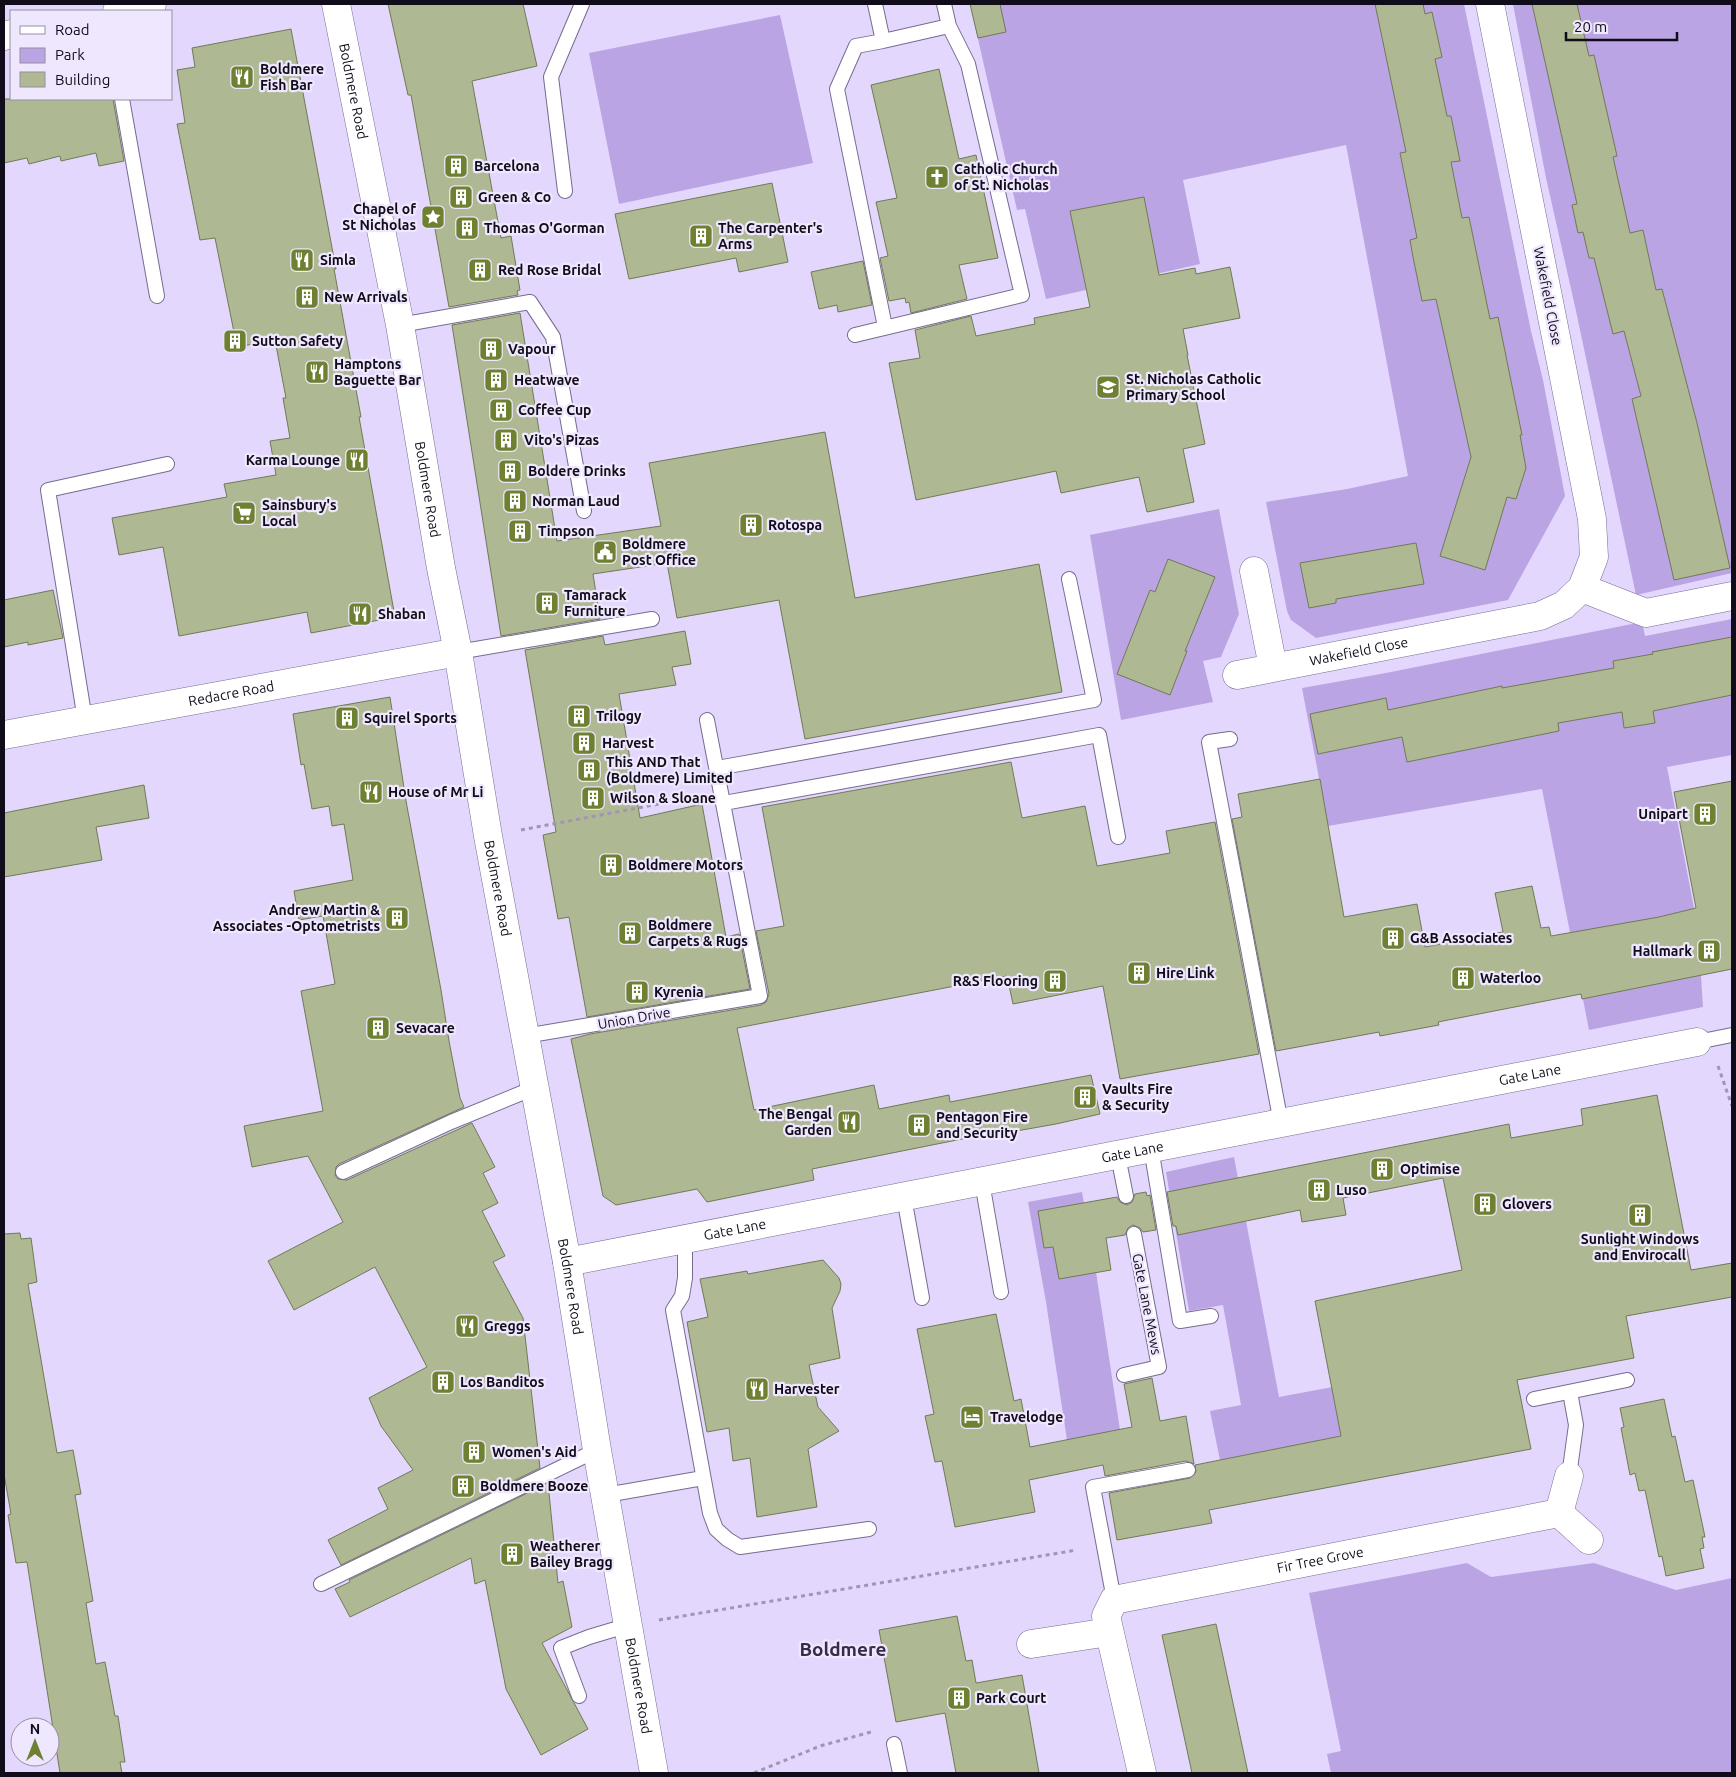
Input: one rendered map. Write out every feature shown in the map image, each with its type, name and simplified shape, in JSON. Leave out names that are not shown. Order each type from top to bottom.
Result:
[{"type":"street","points":[[122,10],[152,4]]},
{"type":"street","name":"Boldmere Road","points":[[336,4],[400,325],[441,568],[458,652],[488,836],[567,1262],[597,1450],[654,1773]]},
{"type":"street","name":"Wakefield Close","points":[[1237,675],[1540,616],[1564,605],[1582,588],[1594,556],[1592,519],[1490,4]]},
{"type":"street","points":[[1254,571],[1273,667]]},
{"type":"street","points":[[1582,588],[1646,612],[1732,596]]},
{"type":"street","name":"Redacre Road","points":[[4,736],[458,652]]},
{"type":"street","name":"Gate Lane","points":[[567,1262],[1702,1041]]},
{"type":"street","points":[[1569,1476],[1559,1513],[1590,1540]]},
{"type":"street","name":"Fir Tree Grove","points":[[1114,1600],[1559,1513]]},
{"type":"street","points":[[1114,1600],[1106,1616],[1142,1773]]},
{"type":"street","points":[[1031,1644],[1109,1632]]},
{"type":"lane","points":[[565,191],[551,78],[582,4]]},
{"type":"lane","points":[[875,4],[883,40]]},
{"type":"lane","points":[[854,336],[1022,295],[968,64],[949,26],[944,4]]},
{"type":"lane","points":[[885,328],[837,89],[856,46],[949,26]]},
{"type":"lane","points":[[122,100],[157,296]]},
{"type":"lane","points":[[400,325],[530,302],[553,337],[584,511]]},
{"type":"lane","points":[[85,720],[48,490],[166,464]]},
{"type":"lane","points":[[717,768],[1094,700],[1069,579]]},
{"type":"lane","points":[[458,652],[652,619]]},
{"type":"lane","name":"Union Drive","points":[[525,1036],[760,996],[707,720]]},
{"type":"lane","points":[[723,798],[1099,735],[1118,837]]},
{"type":"lane","points":[[1230,739],[1208,742],[1281,1123]]},
{"type":"lane","points":[[1702,1041],[1732,1035]]},
{"type":"lane","points":[[343,1172],[451,1122],[534,1088]]},
{"type":"lane","points":[[1151,1148],[1180,1321],[1211,1316]]},
{"type":"lane","points":[[1118,1156],[1126,1196]]},
{"type":"lane","points":[[982,1182],[1001,1292]]},
{"type":"lane","points":[[904,1197],[922,1298]]},
{"type":"lane","name":"Gate Lane Mews","points":[[1124,1375],[1159,1367],[1134,1234]]},
{"type":"lane","points":[[685,1239],[685,1278],[682,1296],[672,1310],[702,1478],[710,1513],[716,1529],[726,1539],[740,1547],[869,1529]]},
{"type":"lane","points":[[1534,1399],[1627,1380]]},
{"type":"lane","points":[[1569,1476],[1576,1425],[1570,1392]]},
{"type":"lane","points":[[321,1584],[597,1450]]},
{"type":"lane","points":[[1114,1600],[1093,1487],[1188,1470]]},
{"type":"lane","points":[[606,1495],[702,1478]]},
{"type":"lane","points":[[579,1696],[561,1648],[589,1636],[629,1625]]},
{"type":"lane","points":[[894,1744],[900,1773]]},
{"type":"path","points":[[488,836],[723,798]]},
{"type":"path","points":[[1702,1041],[1732,1106]]},
{"type":"path","points":[[629,1625],[1104,1546]]},
{"type":"path","points":[[754,1773],[820,1746],[872,1732],[890,1729],[894,1744]]},
{"type":"green space","points":[[970,4],[1464,4],[1531,331],[1543,380],[1565,496],[1508,600],[1316,638],[1291,620],[1287,611],[1266,502],[1347,489],[1408,476],[1346,145],[1183,180],[1200,264],[1046,299],[1025,209],[1017,210]]},
{"type":"green space","points":[[1513,4],[1732,4],[1732,573],[1636,595],[1546,178]]},
{"type":"green space","points":[[780,15],[813,163],[619,204],[589,53]]},
{"type":"green space","points":[[1219,509],[1239,614],[1221,657],[1203,661],[1213,702],[1121,720],[1090,535]]},
{"type":"green space","points":[[1732,619],[1732,755],[1667,767],[1698,929],[1703,1007],[1589,1030],[1542,789],[1328,826],[1302,688],[1642,622],[1645,636]]},
{"type":"green space","points":[[1234,1157],[1279,1397],[1397,1375],[1512,1359],[1522,1402],[1220,1460],[1210,1411],[1241,1405],[1223,1305],[1189,1311],[1166,1172]]},
{"type":"green space","points":[[1082,1192],[1120,1430],[1067,1440],[1046,1302],[1028,1202]]},
{"type":"green space","points":[[1467,1563],[1491,1577],[1594,1563],[1676,1590],[1732,1578],[1732,1773],[1331,1773],[1327,1754],[1341,1751],[1309,1593]]},
{"type":"building","points":[[388,4],[523,4],[537,66],[472,81],[501,238],[511,236],[520,290],[517,291],[518,295],[449,307],[411,95],[408,95]]},
{"type":"building","points":[[970,4],[1000,4],[1006,32],[978,38]]},
{"type":"building","points":[[1375,4],[1423,4],[1425,14],[1432,12],[1442,57],[1435,59],[1447,116],[1451,116],[1460,161],[1451,162],[1462,218],[1469,217],[1490,319],[1498,317],[1522,435],[1520,435],[1526,468],[1516,499],[1507,497],[1485,570],[1440,556],[1471,457],[1436,299],[1422,301],[1410,240],[1417,238],[1400,153],[1406,152]]},
{"type":"building","points":[[1532,4],[1577,4],[1589,56],[1594,55],[1617,156],[1613,157],[1630,233],[1643,230],[1656,290],[1662,289],[1697,423],[1730,568],[1674,580],[1632,399],[1641,396],[1624,331],[1613,334],[1594,258],[1589,258],[1583,232],[1578,233],[1572,205],[1577,204]]},
{"type":"building","points":[[291,29],[336,269],[334,269],[361,417],[359,417],[395,617],[311,633],[307,612],[179,636],[163,547],[119,555],[112,518],[227,497],[224,484],[276,475],[270,441],[290,438],[283,398],[286,398],[275,340],[237,347],[215,238],[200,240],[177,124],[185,123],[177,70],[195,67],[192,48]]},
{"type":"building","name":"Catholic Church of St. Nicholas","points":[[939,69],[959,159],[976,155],[998,258],[959,265],[967,299],[911,313],[909,302],[906,303],[905,298],[889,301],[880,258],[888,256],[876,202],[897,198],[871,85]]},
{"type":"building","points":[[4,99],[113,100],[124,161],[99,166],[96,153],[61,161],[60,156],[29,164],[27,158],[4,163]]},
{"type":"building","name":"The Carpenter's Arms","points":[[772,183],[788,262],[739,272],[736,258],[629,279],[615,214]]},
{"type":"building","points":[[1144,197],[1159,275],[1195,268],[1196,274],[1230,267],[1240,318],[1183,329],[1205,444],[1183,449],[1194,502],[1147,512],[1139,477],[1061,493],[1056,471],[916,500],[889,363],[920,358],[915,330],[971,316],[976,336],[1035,324],[1034,318],[1090,307],[1070,211]]},
{"type":"building","points":[[863,261],[872,305],[838,312],[837,305],[819,309],[811,272]]},
{"type":"building","points":[[520,313],[557,541],[661,526],[649,463],[825,432],[855,598],[1039,564],[1062,692],[805,739],[779,600],[677,618],[667,563],[593,574],[600,619],[501,636],[452,325]]},
{"type":"building","points":[[1416,543],[1424,584],[1336,599],[1336,603],[1309,608],[1300,563]]},
{"type":"building","points":[[1168,559],[1215,577],[1185,651],[1187,651],[1170,695],[1117,674],[1150,590],[1155,592]]},
{"type":"building","points":[[53,590],[63,638],[28,645],[28,642],[4,647],[4,600]]},
{"type":"building","points":[[685,631],[691,664],[672,667],[676,685],[619,694],[640,818],[702,804],[726,937],[739,934],[750,989],[587,1017],[569,917],[558,919],[543,835],[556,832],[525,650],[603,636],[605,645]]},
{"type":"building","points":[[1732,637],[1732,695],[1653,711],[1655,723],[1624,728],[1622,712],[1558,723],[1559,731],[1407,762],[1402,737],[1318,754],[1310,714],[1386,698],[1388,710],[1502,686],[1502,688],[1614,668],[1613,661]]},
{"type":"building","points":[[390,697],[406,801],[449,1041],[460,1098],[464,1107],[339,1164],[336,1167],[335,1175],[338,1179],[347,1180],[472,1123],[495,1167],[483,1173],[498,1203],[482,1211],[505,1256],[493,1262],[523,1318],[540,1468],[341,1565],[328,1540],[388,1509],[378,1488],[413,1470],[381,1426],[369,1398],[427,1367],[375,1267],[294,1310],[268,1261],[343,1222],[308,1156],[252,1167],[244,1126],[323,1111],[301,991],[335,984],[323,916],[299,920],[294,891],[353,880],[344,824],[332,826],[329,806],[312,809],[304,764],[301,765],[293,714]]},
{"type":"building","points":[[1011,762],[1022,818],[1085,806],[1097,866],[1170,853],[1166,831],[1215,822],[1259,1054],[1120,1079],[1103,986],[1013,1004],[1007,976],[737,1028],[754,1110],[874,1085],[879,1109],[949,1095],[950,1102],[1091,1075],[1100,1114],[1056,1124],[977,1138],[977,1136],[812,1169],[814,1180],[707,1202],[697,1189],[616,1205],[603,1196],[571,1039],[590,1034],[761,1005],[766,1002],[769,994],[756,931],[784,926],[762,807]]},
{"type":"building","points":[[1320,779],[1344,917],[1417,904],[1425,947],[1503,932],[1495,893],[1532,886],[1541,928],[1549,927],[1551,936],[1659,917],[1696,908],[1674,792],[1732,781],[1732,969],[1582,999],[1581,994],[1438,1022],[1439,1025],[1380,1036],[1379,1032],[1276,1051],[1232,819],[1242,817],[1238,794]]},
{"type":"building","points":[[144,785],[149,818],[96,827],[102,860],[4,877],[4,813]]},
{"type":"building","points":[[1657,1095],[1691,1270],[1732,1263],[1732,1297],[1626,1316],[1634,1358],[1517,1380],[1531,1449],[1209,1510],[1212,1523],[1117,1540],[1109,1493],[1190,1478],[1196,1472],[1195,1465],[1341,1436],[1315,1301],[1462,1270],[1443,1178],[1343,1198],[1346,1215],[1302,1222],[1300,1210],[1178,1235],[1176,1226],[1173,1226],[1167,1192],[1509,1124],[1511,1138],[1583,1125],[1581,1109]]},
{"type":"building","points":[[1146,1192],[1147,1196],[1150,1195],[1156,1230],[1143,1232],[1140,1228],[1133,1225],[1128,1228],[1125,1235],[1106,1238],[1111,1270],[1059,1279],[1053,1247],[1044,1248],[1038,1211],[1117,1197],[1120,1202],[1127,1205],[1132,1202],[1135,1194]]},
{"type":"building","points":[[20,1233],[21,1239],[31,1238],[37,1282],[28,1284],[57,1453],[73,1450],[81,1494],[75,1495],[93,1601],[86,1603],[96,1664],[105,1662],[115,1716],[118,1716],[125,1762],[120,1762],[122,1773],[60,1773],[60,1717],[51,1717],[27,1562],[16,1563],[8,1515],[11,1514],[4,1474],[4,1234]]},
{"type":"building","name":"Harvester","points":[[823,1260],[839,1278],[841,1284],[840,1291],[832,1308],[840,1358],[809,1365],[818,1407],[839,1431],[808,1449],[817,1507],[757,1517],[750,1458],[733,1461],[729,1428],[707,1432],[687,1322],[708,1317],[700,1279],[747,1271],[748,1274]]},
{"type":"building","name":"Travelodge","points":[[996,1314],[1014,1401],[1021,1399],[1030,1447],[1132,1427],[1124,1384],[1152,1378],[1160,1421],[1186,1416],[1194,1464],[1186,1461],[1105,1476],[1103,1465],[1029,1480],[1035,1512],[955,1527],[942,1461],[935,1462],[925,1416],[934,1414],[917,1329]]},
{"type":"building","points":[[1664,1399],[1672,1437],[1675,1436],[1685,1482],[1693,1480],[1705,1537],[1702,1537],[1704,1548],[1700,1549],[1704,1568],[1666,1576],[1662,1556],[1659,1557],[1645,1490],[1639,1491],[1635,1473],[1630,1475],[1621,1428],[1624,1427],[1620,1408]]},
{"type":"building","points":[[548,1483],[558,1583],[563,1581],[572,1627],[542,1643],[588,1729],[541,1755],[506,1689],[485,1580],[475,1584],[471,1558],[350,1617],[335,1589],[350,1582],[349,1580]]},
{"type":"building","name":"Park Court","points":[[957,1616],[966,1661],[972,1660],[976,1683],[1022,1675],[1039,1773],[956,1773],[945,1713],[896,1722],[879,1630]]},
{"type":"building","points":[[1216,1624],[1248,1773],[1192,1773],[1162,1635]]},
{"type":"place","name":"Boldmere Fish Bar","points":[[242,77]]},
{"type":"place","name":"Barcelona","points":[[456,166]]},
{"type":"place","name":"Catholic Church of St. Nicholas","points":[[937,177]]},
{"type":"place","name":"Green & Co","points":[[461,197]]},
{"type":"place","name":"Chapel of St Nicholas","points":[[433,217]]},
{"type":"place","name":"Thomas O'Gorman","points":[[467,228]]},
{"type":"place","name":"The Carpenter's Arms","points":[[701,236]]},
{"type":"place","name":"Simla","points":[[302,260]]},
{"type":"place","name":"Red Rose Bridal","points":[[480,270]]},
{"type":"place","name":"New Arrivals","points":[[307,297]]},
{"type":"place","name":"Sutton Safety","points":[[235,341]]},
{"type":"place","name":"Vapour","points":[[491,349]]},
{"type":"place","name":"Hamptons Baguette Bar","points":[[317,372]]},
{"type":"place","name":"Heatwave","points":[[496,380]]},
{"type":"place","name":"St. Nicholas Catholic Primary School","points":[[1108,387]]},
{"type":"place","name":"Coffee Cup","points":[[501,410]]},
{"type":"place","name":"Vito's Pizas","points":[[506,440]]},
{"type":"place","name":"Karma Lounge","points":[[357,460]]},
{"type":"place","name":"Boldere Drinks","points":[[510,471]]},
{"type":"place","name":"Norman Laud","points":[[515,501]]},
{"type":"place","name":"Sainsbury's Local","points":[[244,513]]},
{"type":"place","name":"Rotospa","points":[[751,525]]},
{"type":"place","name":"Timpson","points":[[520,531]]},
{"type":"place","name":"Boldmere Post Office","points":[[605,552]]},
{"type":"place","name":"Tamarack Furniture","points":[[547,603]]},
{"type":"place","name":"Shaban","points":[[360,614]]},
{"type":"place","name":"Trilogy","points":[[579,716]]},
{"type":"place","name":"Squirel Sports","points":[[347,718]]},
{"type":"place","name":"Harvest","points":[[584,743]]},
{"type":"place","name":"This AND That (Boldmere) Limited","points":[[589,770]]},
{"type":"place","name":"House of Mr Li","points":[[371,792]]},
{"type":"place","name":"Wilson & Sloane","points":[[593,798]]},
{"type":"place","name":"Unipart","points":[[1705,814]]},
{"type":"place","name":"Boldmere Motors","points":[[611,865]]},
{"type":"place","name":"Andrew Martin & Associates -Optometrists","points":[[397,918]]},
{"type":"place","name":"Boldmere Carpets & Rugs","points":[[630,933]]},
{"type":"place","name":"G&B Associates","points":[[1393,938]]},
{"type":"place","name":"Hallmark","points":[[1709,951]]},
{"type":"place","name":"Hire Link","points":[[1139,973]]},
{"type":"place","name":"Waterloo","points":[[1463,978]]},
{"type":"place","name":"R&S Flooring","points":[[1055,981]]},
{"type":"place","name":"Kyrenia","points":[[637,992]]},
{"type":"place","name":"Sevacare","points":[[378,1028]]},
{"type":"place","name":"Vaults Fire & Security","points":[[1085,1097]]},
{"type":"place","name":"The Bengal Garden","points":[[849,1122]]},
{"type":"place","name":"Pentagon Fire and Security","points":[[919,1125]]},
{"type":"place","name":"Optimise","points":[[1382,1169]]},
{"type":"place","name":"Luso","points":[[1319,1190]]},
{"type":"place","name":"Glovers","points":[[1485,1204]]},
{"type":"place","name":"Sunlight Windows and Envirocall","points":[[1640,1215]]},
{"type":"place","name":"Greggs","points":[[467,1326]]},
{"type":"place","name":"Los Banditos","points":[[443,1382]]},
{"type":"place","name":"Harvester","points":[[757,1389]]},
{"type":"place","name":"Travelodge","points":[[972,1417]]},
{"type":"place","name":"Women's Aid","points":[[474,1452]]},
{"type":"place","name":"Boldmere Booze","points":[[463,1486]]},
{"type":"place","name":"Weatherer Bailey Bragg","points":[[512,1554]]},
{"type":"place","name":"Park Court","points":[[959,1698]]},
{"type":"district","name":"Boldmere","points":[[843,1649]]}]
